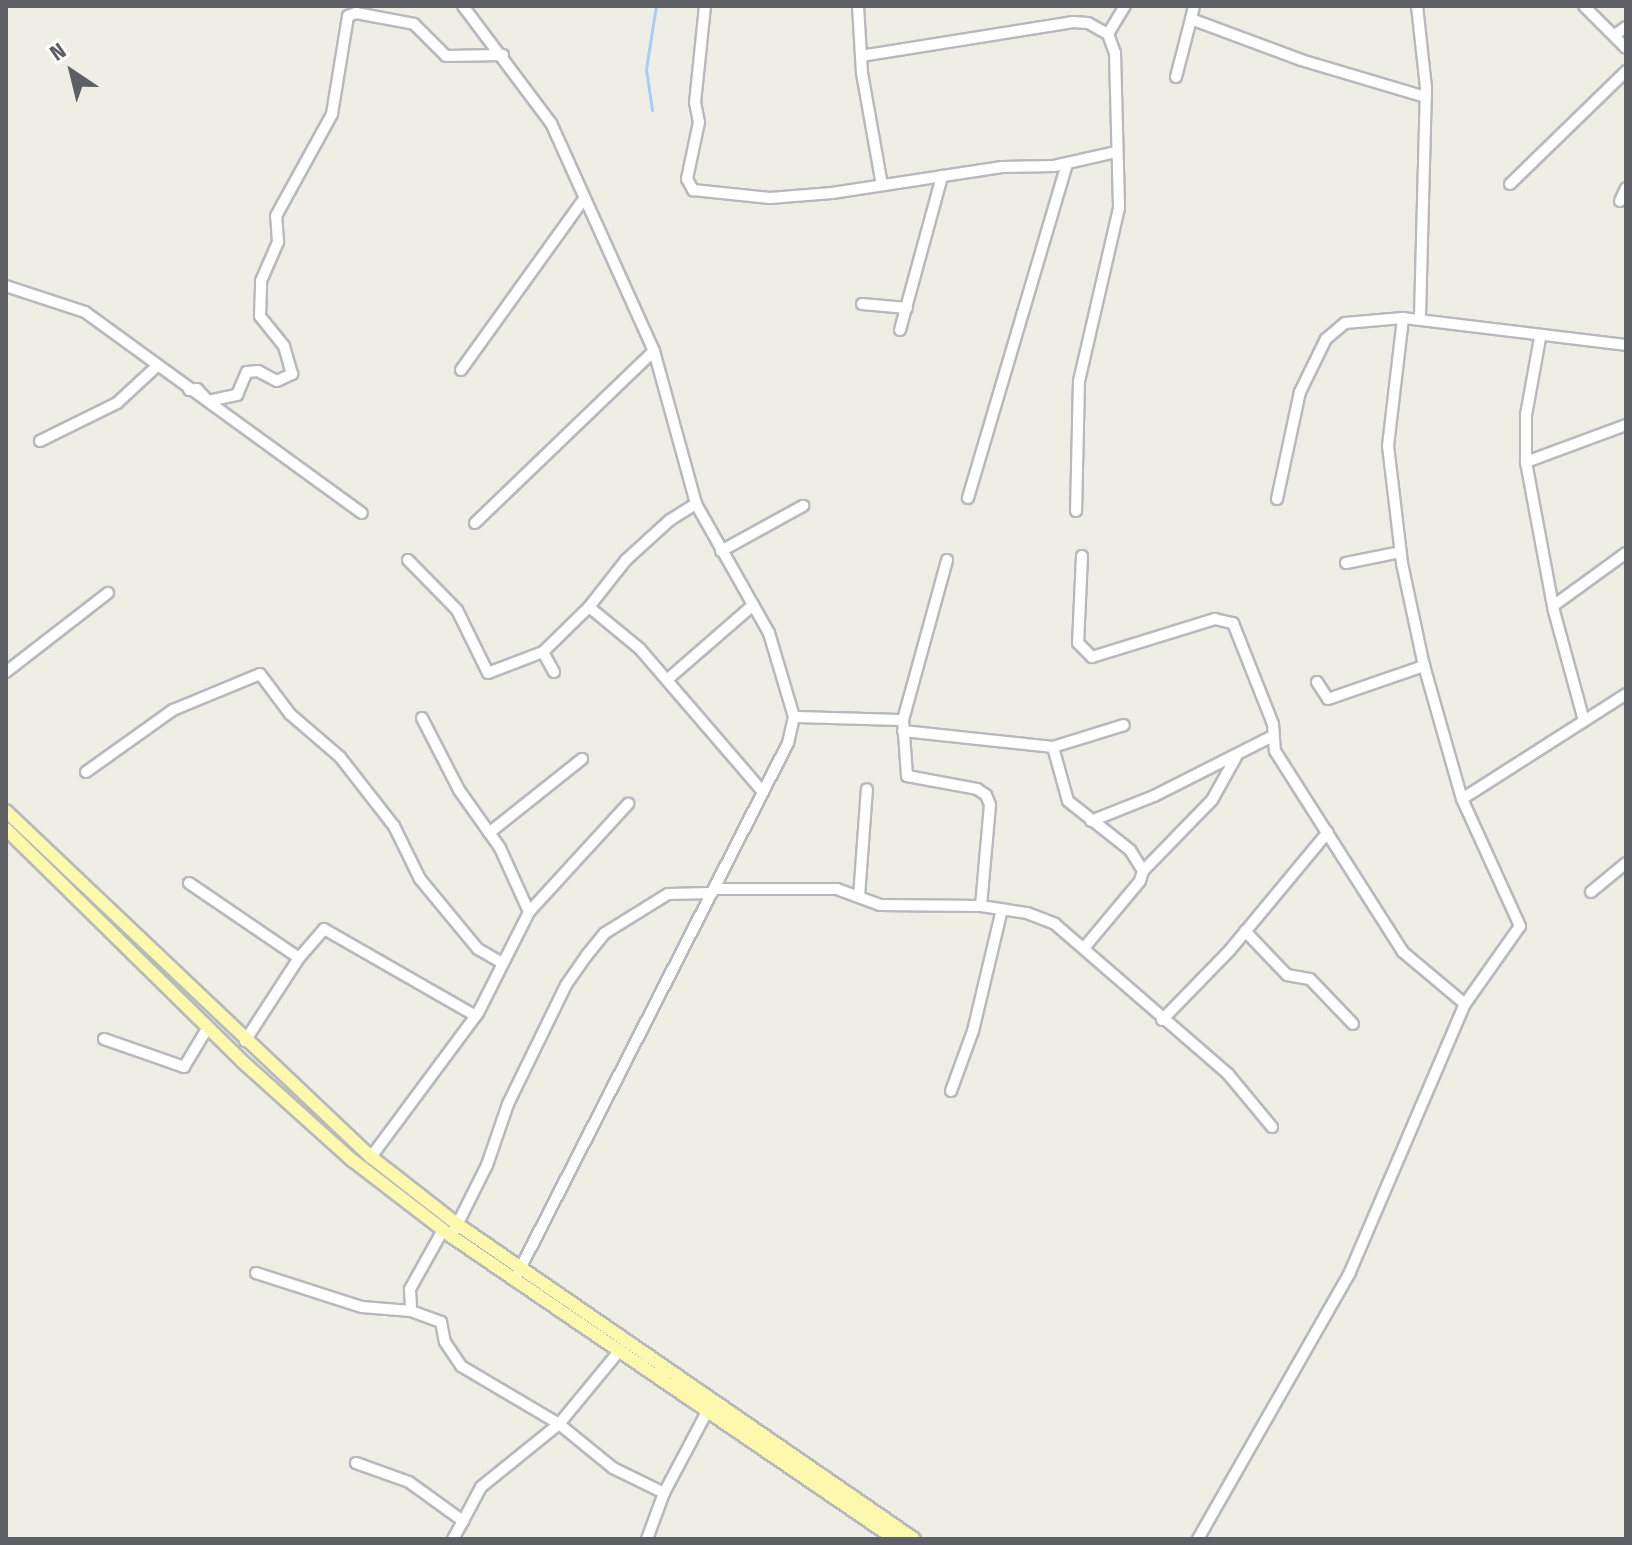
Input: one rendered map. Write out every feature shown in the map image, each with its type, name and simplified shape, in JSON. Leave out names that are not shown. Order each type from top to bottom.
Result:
[{"type":"main road","points":[[8,821],[208,1027],[352,1160],[515,1279],[895,1539]]},
{"type":"main road","points":[[8,821],[451,1230],[521,1265],[914,1539]]},
{"type":"street","points":[[463,6],[503,55],[551,123],[654,351],[696,504],[778,654],[794,717],[788,743],[515,1279]]},
{"type":"street","points":[[705,6],[695,102],[699,122],[687,179],[693,190],[770,198],[1067,164],[1116,152]]},
{"type":"street","points":[[858,6],[861,56],[882,185]]},
{"type":"street","points":[[1108,29],[1125,6]]},
{"type":"street","points":[[1176,77],[1194,6]]},
{"type":"street","points":[[1417,6],[1426,97],[1420,320]]},
{"type":"street","points":[[1584,6],[1626,48]]},
{"type":"street","points":[[189,390],[197,389],[208,401],[237,395],[247,372],[258,371],[277,381],[292,374],[284,346],[260,316],[261,281],[278,242],[276,216],[332,114],[348,16],[356,13],[414,24],[446,56],[503,55]]},
{"type":"street","points":[[1191,19],[1301,60],[1426,97]]},
{"type":"street","points":[[861,56],[1073,22],[1108,29]]},
{"type":"street","points":[[1615,35],[1626,27]]},
{"type":"street","points":[[1076,511],[1079,381],[1119,208],[1115,53],[1108,29]]},
{"type":"street","points":[[1510,184],[1626,71]]},
{"type":"street","points":[[968,498],[1067,164]]},
{"type":"street","points":[[900,330],[942,176]]},
{"type":"street","points":[[1620,201],[1626,188]]},
{"type":"street","points":[[461,370],[584,199]]},
{"type":"street","points":[[6,286],[85,312],[362,513]]},
{"type":"street","points":[[862,304],[907,308]]},
{"type":"street","points":[[1198,1539],[1350,1272],[1465,1004],[1520,926],[1462,799],[1424,666],[1400,552],[1388,446],[1403,318]]},
{"type":"street","points":[[1277,499],[1300,392],[1326,339],[1345,323],[1403,318],[1540,338],[1626,345]]},
{"type":"street","points":[[1540,338],[1526,415],[1526,462],[1553,606],[1584,721]]},
{"type":"street","points":[[475,523],[654,351]]},
{"type":"street","points":[[40,441],[117,403],[157,366]]},
{"type":"street","points":[[1526,462],[1626,425]]},
{"type":"street","points":[[408,560],[457,610],[488,673],[543,652],[589,607],[633,552],[670,520],[696,504]]},
{"type":"street","points":[[721,551],[803,506]]},
{"type":"street","points":[[1346,563],[1400,552]]},
{"type":"street","points":[[1553,606],[1626,553]]},
{"type":"street","points":[[1082,556],[1078,643],[1092,657],[1108,655],[1226,619],[1266,702],[1275,751],[1403,952],[1465,1004]]},
{"type":"street","points":[[947,560],[903,726],[907,776],[977,789],[986,795],[990,805],[981,906]]},
{"type":"street","points":[[6,672],[108,593]]},
{"type":"street","points":[[668,679],[753,605]]},
{"type":"street","points":[[589,607],[668,679],[763,792]]},
{"type":"street","points":[[543,652],[554,672]]},
{"type":"street","points":[[1317,682],[1328,699],[1424,666]]},
{"type":"street","points":[[86,772],[173,710],[260,674],[290,714],[340,757],[394,826],[420,879],[478,949],[502,963]]},
{"type":"street","points":[[1462,799],[1626,694]]},
{"type":"street","points":[[794,717],[903,726],[1053,747],[1124,725]]},
{"type":"street","points":[[422,718],[459,790],[489,833],[529,912]]},
{"type":"street","points":[[1091,821],[1273,736]]},
{"type":"street","points":[[1053,747],[1068,801],[1130,850],[1143,871]]},
{"type":"street","points":[[1084,948],[1140,881],[1143,871],[1212,800],[1237,755]]},
{"type":"street","points":[[489,833],[582,759]]},
{"type":"street","points":[[859,897],[867,789]]},
{"type":"street","points":[[371,1157],[476,1016],[529,912],[628,804]]},
{"type":"street","points":[[1162,1020],[1245,931],[1328,832]]},
{"type":"street","points":[[1591,892],[1626,863]]},
{"type":"street","points":[[189,883],[299,958]]},
{"type":"street","points":[[411,1311],[410,1289],[451,1230],[487,1165],[508,1104],[566,985],[605,933],[668,894],[801,887],[859,897],[880,905],[1002,909],[1055,924],[1162,1020],[1228,1074],[1272,1127]]},
{"type":"street","points":[[951,1091],[973,1031],[1002,909]]},
{"type":"street","points":[[245,1041],[299,958],[321,932],[330,930],[476,1016]]},
{"type":"street","points":[[1245,931],[1287,975],[1310,979],[1353,1024]]},
{"type":"street","points":[[104,1039],[184,1067],[208,1027]]},
{"type":"street","points":[[256,1273],[362,1307],[411,1311],[441,1322],[445,1342],[461,1366],[559,1424],[613,1468],[664,1493]]},
{"type":"street","points":[[453,1539],[481,1487],[559,1424],[620,1350]]},
{"type":"street","points":[[647,1539],[664,1493],[708,1410]]},
{"type":"street","points":[[356,1463],[409,1482],[463,1521]]},
{"type":"waterway","points":[[652,110],[646,69],[656,6]]}]
